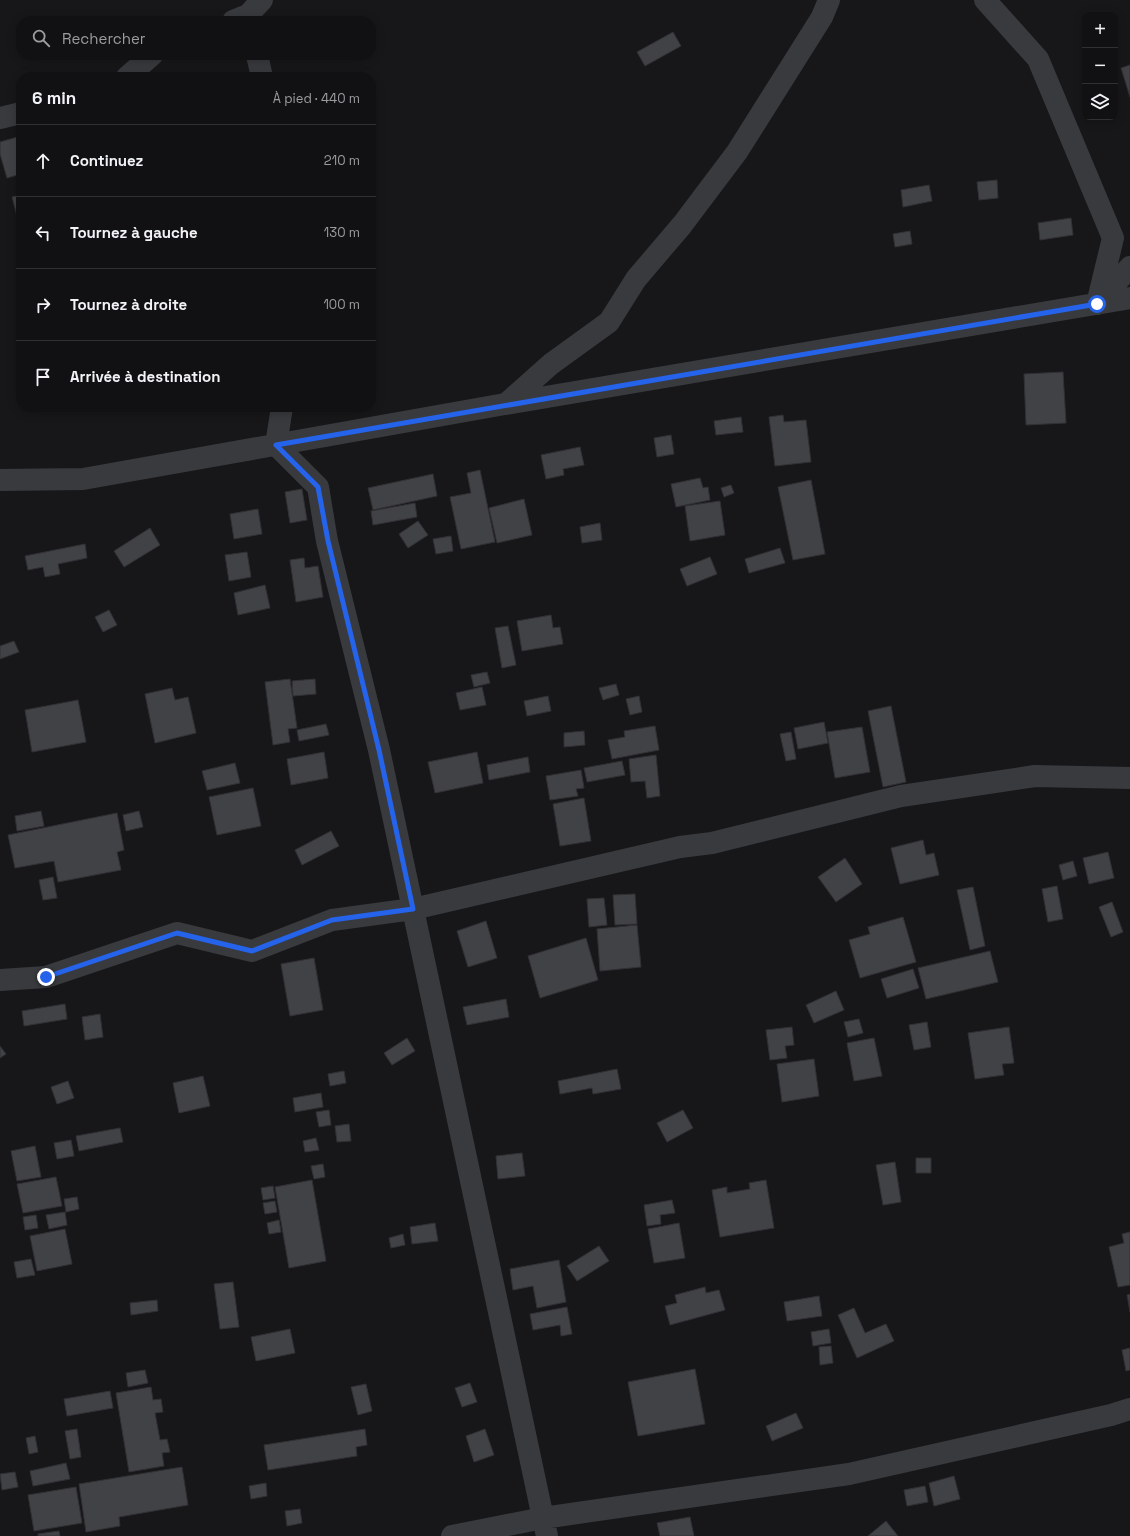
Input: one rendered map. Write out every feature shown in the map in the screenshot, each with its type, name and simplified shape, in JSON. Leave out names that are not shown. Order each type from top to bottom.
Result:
[{"type":"street","points":[[505,404],[552,364],[609,322],[636,278],[682,225],[737,152],[822,17],[829,0]]},
{"type":"street","points":[[985,0],[1038,59],[1114,238],[1097,304]]},
{"type":"street","points":[[133,72],[146,60]]},
{"type":"street","points":[[258,60],[261,72]]},
{"type":"street","points":[[0,118],[16,114]]},
{"type":"street","points":[[1097,304],[1130,267]]},
{"type":"street","points":[[0,480],[83,479],[505,404],[1130,298]]},
{"type":"street","points":[[276,445],[281,412]]},
{"type":"street","points":[[276,445],[318,487],[328,541],[379,750],[545,1527]]},
{"type":"street","points":[[0,980],[46,977],[177,933],[252,951],[332,920],[413,909],[680,847],[712,843],[901,796],[1035,776],[1130,778]]},
{"type":"street","points":[[452,1536],[545,1527],[849,1474],[1130,1409]]},
{"type":"building","points":[[673,32],[681,46],[645,66],[637,52]]},
{"type":"building","points":[[1130,65],[1130,97],[1121,68]]},
{"type":"building","points":[[16,137],[16,175],[7,178],[0,154],[0,142]]},
{"type":"building","points":[[997,180],[998,198],[979,200],[977,182]]},
{"type":"building","points":[[929,185],[932,201],[903,207],[901,190]]},
{"type":"building","points":[[16,196],[16,212],[12,197]]},
{"type":"building","points":[[1071,218],[1073,235],[1040,240],[1038,223]]},
{"type":"building","points":[[910,231],[912,244],[895,247],[893,234]]},
{"type":"building","points":[[1063,372],[1066,423],[1026,425],[1024,374]]},
{"type":"building","points":[[783,415],[784,422],[806,420],[811,462],[775,466],[769,417]]},
{"type":"building","points":[[741,417],[743,432],[716,435],[714,421]]},
{"type":"building","points":[[671,435],[674,454],[657,457],[654,438]]},
{"type":"building","points":[[580,447],[584,465],[563,469],[564,475],[546,479],[541,455]]},
{"type":"building","points":[[480,470],[495,542],[461,549],[450,497],[471,493],[467,473]]},
{"type":"building","points":[[433,474],[437,496],[373,510],[368,488]]},
{"type":"building","points":[[700,478],[703,488],[708,487],[710,500],[676,507],[671,484]]},
{"type":"building","points":[[811,480],[825,554],[793,560],[778,487]]},
{"type":"building","points":[[731,485],[734,493],[724,497],[721,488]]},
{"type":"building","points":[[302,489],[307,520],[290,523],[285,492]]},
{"type":"building","points":[[524,499],[532,535],[497,543],[489,508]]},
{"type":"building","points":[[720,501],[725,535],[690,541],[685,506]]},
{"type":"building","points":[[415,503],[417,517],[373,525],[371,511]]},
{"type":"building","points":[[258,509],[262,534],[234,539],[230,514]]},
{"type":"building","points":[[418,521],[428,535],[408,548],[399,534]]},
{"type":"building","points":[[600,523],[602,540],[582,543],[580,527]]},
{"type":"building","points":[[150,528],[160,545],[124,567],[114,551]]},
{"type":"building","points":[[451,536],[453,551],[436,554],[433,539]]},
{"type":"building","points":[[85,544],[87,558],[58,564],[60,574],[45,577],[43,567],[28,570],[25,556]]},
{"type":"building","points":[[780,548],[785,563],[749,573],[745,559]]},
{"type":"building","points":[[247,552],[251,577],[229,581],[225,555]]},
{"type":"building","points":[[710,557],[717,574],[687,586],[680,569]]},
{"type":"building","points":[[304,558],[305,568],[318,566],[323,597],[296,602],[290,560]]},
{"type":"building","points":[[265,585],[270,608],[238,615],[234,593]]},
{"type":"building","points":[[109,610],[117,625],[103,632],[95,617]]},
{"type":"building","points":[[551,615],[553,628],[560,627],[563,644],[522,651],[517,621]]},
{"type":"building","points":[[508,626],[516,665],[502,668],[495,628]]},
{"type":"building","points":[[14,641],[19,652],[0,659],[0,646]]},
{"type":"building","points":[[487,672],[490,683],[474,687],[471,675]]},
{"type":"building","points":[[290,679],[297,728],[288,729],[290,742],[273,745],[265,682]]},
{"type":"building","points":[[315,679],[316,694],[293,696],[292,681]]},
{"type":"building","points":[[616,684],[619,695],[603,700],[599,688]]},
{"type":"building","points":[[482,687],[486,705],[460,710],[456,693]]},
{"type":"building","points":[[172,688],[175,700],[188,697],[196,733],[155,743],[145,694]]},
{"type":"building","points":[[548,696],[551,711],[527,716],[524,701]]},
{"type":"building","points":[[639,696],[642,712],[630,715],[626,699]]},
{"type":"building","points":[[78,700],[86,742],[32,752],[25,710]]},
{"type":"building","points":[[891,706],[906,782],[883,787],[868,711]]},
{"type":"building","points":[[824,722],[828,743],[798,749],[794,728]]},
{"type":"building","points":[[326,724],[329,735],[299,741],[297,730]]},
{"type":"building","points":[[655,726],[659,750],[612,759],[608,740],[625,737],[624,731]]},
{"type":"building","points":[[862,727],[870,772],[835,778],[827,732]]},
{"type":"building","points":[[584,731],[585,745],[564,747],[564,733]]},
{"type":"building","points":[[791,732],[796,759],[786,761],[780,734]]},
{"type":"building","points":[[324,752],[328,778],[291,785],[287,759]]},
{"type":"building","points":[[477,752],[483,783],[435,793],[428,762]]},
{"type":"building","points":[[656,755],[660,796],[647,798],[645,781],[631,782],[629,759]]},
{"type":"building","points":[[528,757],[530,772],[489,780],[487,765]]},
{"type":"building","points":[[622,761],[625,775],[587,782],[584,768]]},
{"type":"building","points":[[235,763],[240,783],[207,790],[202,771]]},
{"type":"building","points":[[581,770],[584,788],[576,789],[578,796],[550,800],[546,776]]},
{"type":"building","points":[[253,788],[261,826],[217,835],[209,797]]},
{"type":"building","points":[[584,798],[591,841],[560,846],[553,804]]},
{"type":"building","points":[[41,811],[44,826],[17,831],[15,816]]},
{"type":"building","points":[[139,811],[143,827],[126,831],[123,815]]},
{"type":"building","points":[[117,813],[124,850],[117,852],[121,870],[58,882],[54,861],[15,868],[8,835]]},
{"type":"building","points":[[331,831],[339,846],[302,865],[295,850]]},
{"type":"building","points":[[923,840],[926,855],[934,853],[939,875],[900,884],[891,848]]},
{"type":"building","points":[[1108,852],[1114,878],[1089,884],[1083,858]]},
{"type":"building","points":[[845,858],[862,884],[836,902],[818,877]]},
{"type":"building","points":[[1073,861],[1077,876],[1063,880],[1059,865]]},
{"type":"building","points":[[53,877],[57,898],[43,900],[39,880]]},
{"type":"building","points":[[1057,886],[1063,919],[1048,922],[1042,889]]},
{"type":"building","points":[[973,887],[985,946],[970,950],[957,890]]},
{"type":"building","points":[[635,894],[637,924],[615,925],[613,895]]},
{"type":"building","points":[[604,898],[607,925],[589,927],[587,899]]},
{"type":"building","points":[[1112,902],[1123,932],[1111,937],[1099,907]]},
{"type":"building","points":[[903,917],[916,962],[860,978],[849,940],[870,934],[868,927]]},
{"type":"building","points":[[486,921],[497,958],[468,967],[457,931]]},
{"type":"building","points":[[637,925],[641,967],[600,971],[597,929]]},
{"type":"building","points":[[586,938],[598,980],[540,998],[528,956]]},
{"type":"building","points":[[990,951],[998,982],[926,999],[918,968]]},
{"type":"building","points":[[314,958],[323,1010],[290,1016],[281,964]]},
{"type":"building","points":[[913,969],[919,988],[887,998],[881,979]]},
{"type":"building","points":[[836,991],[844,1010],[814,1023],[806,1005]]},
{"type":"building","points":[[506,999],[509,1017],[467,1025],[463,1007]]},
{"type":"building","points":[[65,1004],[67,1019],[24,1026],[22,1011]]},
{"type":"building","points":[[100,1014],[103,1037],[85,1040],[82,1017]]},
{"type":"building","points":[[859,1019],[863,1033],[848,1037],[844,1022]]},
{"type":"building","points":[[927,1022],[931,1047],[914,1050],[909,1025]]},
{"type":"building","points":[[792,1027],[794,1045],[785,1046],[787,1058],[770,1060],[766,1030]]},
{"type":"building","points":[[1009,1027],[1014,1063],[1002,1064],[1004,1075],[975,1079],[968,1033]]},
{"type":"building","points":[[407,1038],[415,1051],[392,1065],[384,1053]]},
{"type":"building","points":[[874,1038],[882,1076],[854,1081],[847,1043]]},
{"type":"building","points":[[0,1046],[6,1054],[0,1058]]},
{"type":"building","points":[[814,1059],[819,1096],[782,1102],[777,1064]]},
{"type":"building","points":[[617,1069],[621,1089],[593,1094],[592,1088],[560,1094],[558,1081]]},
{"type":"building","points":[[344,1071],[346,1083],[330,1086],[328,1074]]},
{"type":"building","points":[[203,1076],[210,1106],[179,1113],[173,1083]]},
{"type":"building","points":[[68,1081],[74,1098],[57,1104],[51,1087]]},
{"type":"building","points":[[321,1093],[323,1107],[295,1112],[293,1098]]},
{"type":"building","points":[[329,1110],[331,1125],[319,1127],[316,1112]]},
{"type":"building","points":[[683,1110],[693,1128],[667,1142],[657,1123]]},
{"type":"building","points":[[349,1124],[351,1141],[337,1142],[335,1126]]},
{"type":"building","points":[[120,1128],[123,1142],[79,1151],[76,1136]]},
{"type":"building","points":[[316,1138],[319,1150],[305,1152],[303,1141]]},
{"type":"building","points":[[71,1140],[74,1156],[57,1159],[54,1143]]},
{"type":"building","points":[[35,1146],[41,1177],[17,1181],[11,1151]]},
{"type":"building","points":[[522,1153],[525,1176],[498,1179],[496,1156]]},
{"type":"building","points":[[916,1158],[931,1158],[931,1173],[916,1173]]},
{"type":"building","points":[[895,1162],[901,1202],[883,1205],[876,1165]]},
{"type":"building","points":[[323,1164],[325,1177],[314,1179],[311,1166]]},
{"type":"building","points":[[56,1177],[62,1206],[23,1213],[17,1184]]},
{"type":"building","points":[[312,1180],[326,1261],[289,1268],[275,1187]]},
{"type":"building","points":[[766,1180],[774,1228],[720,1237],[712,1190],[727,1187],[727,1193],[750,1189],[749,1183]]},
{"type":"building","points":[[273,1186],[275,1198],[263,1200],[261,1188]]},
{"type":"building","points":[[77,1197],[79,1209],[66,1212],[64,1199]]},
{"type":"building","points":[[672,1200],[675,1213],[660,1215],[661,1224],[647,1226],[644,1205]]},
{"type":"building","points":[[275,1201],[277,1212],[265,1214],[263,1203]]},
{"type":"building","points":[[65,1212],[67,1225],[49,1229],[46,1215]]},
{"type":"building","points":[[36,1215],[38,1228],[25,1230],[23,1217]]},
{"type":"building","points":[[279,1220],[281,1232],[269,1234],[267,1223]]},
{"type":"building","points":[[435,1223],[438,1241],[412,1244],[410,1227]]},
{"type":"building","points":[[679,1223],[685,1258],[654,1263],[648,1229]]},
{"type":"building","points":[[65,1229],[72,1264],[37,1271],[30,1236]]},
{"type":"building","points":[[1130,1232],[1130,1285],[1118,1287],[1109,1247],[1124,1243],[1122,1234]]},
{"type":"building","points":[[403,1234],[405,1245],[391,1248],[389,1238]]},
{"type":"building","points":[[599,1246],[609,1261],[577,1281],[567,1266]]},
{"type":"building","points":[[31,1259],[35,1275],[17,1278],[14,1262]]},
{"type":"building","points":[[559,1260],[566,1302],[537,1308],[533,1286],[513,1290],[510,1269]]},
{"type":"building","points":[[233,1282],[239,1327],[220,1329],[214,1284]]},
{"type":"building","points":[[705,1287],[706,1293],[719,1290],[725,1310],[670,1325],[665,1306],[677,1303],[675,1295]]},
{"type":"building","points":[[1130,1294],[1130,1312],[1127,1295]]},
{"type":"building","points":[[819,1296],[822,1316],[787,1321],[784,1302]]},
{"type":"building","points":[[157,1300],[158,1311],[131,1315],[130,1303]]},
{"type":"building","points":[[567,1307],[572,1334],[561,1336],[560,1325],[533,1330],[530,1314]]},
{"type":"building","points":[[854,1308],[865,1333],[886,1324],[894,1341],[857,1358],[838,1315]]},
{"type":"building","points":[[290,1329],[295,1353],[256,1361],[251,1337]]},
{"type":"building","points":[[829,1329],[831,1343],[813,1346],[811,1332]]},
{"type":"building","points":[[831,1346],[833,1363],[820,1365],[819,1347]]},
{"type":"building","points":[[1130,1348],[1130,1370],[1126,1371],[1122,1350]]},
{"type":"building","points":[[695,1369],[705,1424],[638,1436],[628,1382]]},
{"type":"building","points":[[145,1370],[148,1383],[128,1387],[126,1373]]},
{"type":"building","points":[[470,1383],[477,1402],[462,1407],[455,1388]]},
{"type":"building","points":[[366,1384],[372,1411],[358,1415],[351,1387]]},
{"type":"building","points":[[151,1387],[153,1400],[161,1399],[163,1412],[155,1413],[160,1440],[167,1439],[170,1452],[162,1453],[164,1466],[129,1472],[116,1393]]},
{"type":"building","points":[[110,1391],[113,1408],[67,1416],[64,1399]]},
{"type":"building","points":[[796,1413],[803,1428],[772,1441],[766,1426]]},
{"type":"building","points":[[77,1429],[81,1457],[70,1459],[65,1431]]},
{"type":"building","points":[[365,1429],[367,1445],[356,1447],[357,1456],[268,1470],[264,1445]]},
{"type":"building","points":[[485,1429],[494,1455],[474,1462],[466,1436]]},
{"type":"building","points":[[35,1436],[38,1452],[29,1454],[26,1438]]},
{"type":"building","points":[[66,1463],[70,1479],[33,1486],[30,1471]]},
{"type":"building","points":[[182,1467],[188,1505],[119,1517],[120,1526],[86,1532],[79,1484]]},
{"type":"building","points":[[15,1472],[18,1487],[2,1490],[0,1474]]},
{"type":"building","points":[[954,1476],[960,1499],[934,1506],[929,1483]]},
{"type":"building","points":[[266,1483],[267,1496],[251,1499],[249,1486]]},
{"type":"building","points":[[925,1486],[928,1502],[907,1506],[904,1490]]},
{"type":"building","points":[[76,1487],[82,1523],[34,1531],[28,1495]]},
{"type":"building","points":[[300,1509],[302,1523],[287,1526],[285,1511]]},
{"type":"building","points":[[690,1517],[694,1536],[660,1536],[657,1523]]},
{"type":"building","points":[[886,1521],[898,1536],[868,1536]]},
{"type":"building","points":[[59,1531],[60,1536],[38,1536],[38,1534]]},
{"type":"route","points":[[46,977],[177,933],[252,951],[332,920],[413,909],[379,750],[328,541],[318,487],[276,445],[505,404],[1097,304]]}]
